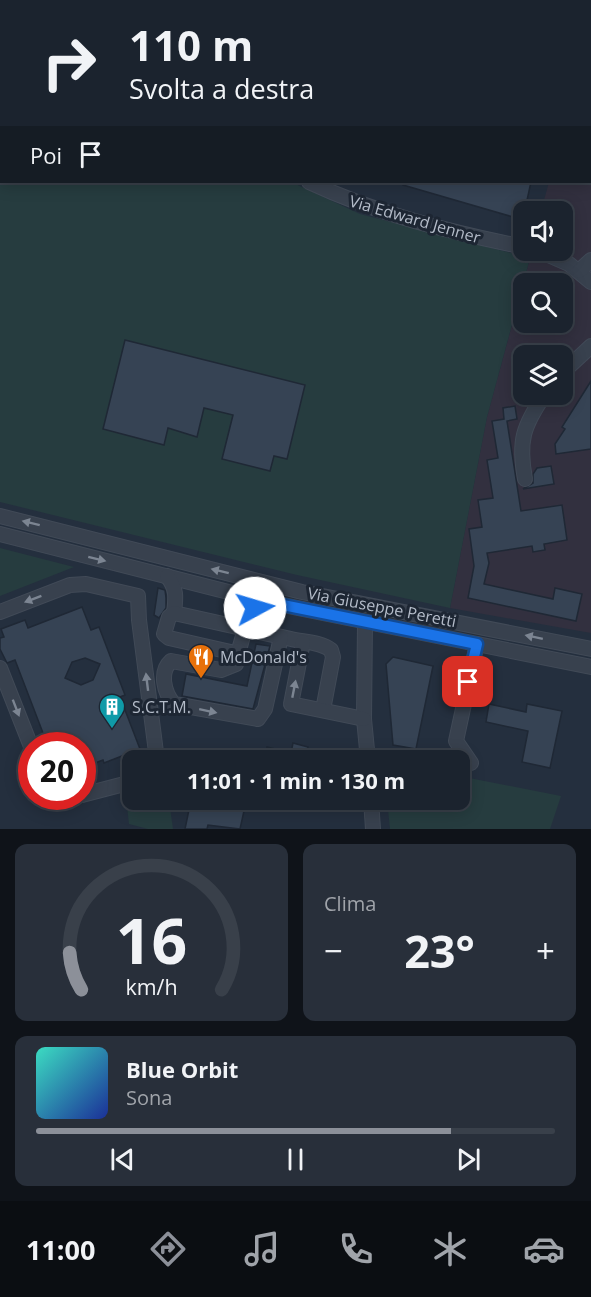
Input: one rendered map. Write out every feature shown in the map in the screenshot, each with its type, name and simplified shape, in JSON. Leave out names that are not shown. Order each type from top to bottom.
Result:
[{"type":"street","name":"Via Edward Jenner","points":[[311,183],[345,199],[385,212],[454,233],[513,246]]},
{"type":"street","points":[[579,271],[591,260]]},
{"type":"street","points":[[559,261],[579,271],[591,282]]},
{"type":"street","points":[[573,363],[591,346]]},
{"type":"street","points":[[525,479],[520,450],[525,429],[539,405]]},
{"type":"street","name":"Via Giuseppe Peretti","points":[[0,516],[302,592],[591,649]]},
{"type":"street","name":"Via Giuseppe Peretti","points":[[0,534],[268,602],[591,667]]},
{"type":"street","points":[[167,576],[175,588],[174,613],[169,617],[164,634],[169,638],[235,653],[239,650]]},
{"type":"street","points":[[0,612],[70,585],[86,584],[138,597],[156,750]]},
{"type":"street","points":[[268,602],[250,611],[236,664],[221,670],[171,662],[167,665],[166,693],[174,704],[258,719],[266,710],[281,637]]},
{"type":"street","points":[[174,613],[326,646],[331,650],[333,657],[322,710]]},
{"type":"street","points":[[365,623],[364,719],[367,750]]},
{"type":"street","points":[[303,642],[291,704],[364,719]]},
{"type":"street","points":[[471,763],[456,741],[477,644]]},
{"type":"street","points":[[0,668],[25,732]]},
{"type":"street","points":[[96,791],[122,785]]},
{"type":"street","points":[[372,810],[373,829]]},
{"type":"shaded area","points":[[549,183],[591,183],[591,633],[450,608],[487,417],[513,321],[513,333],[573,333],[573,273],[526,273],[529,261],[573,261],[573,201],[544,201]]},
{"type":"green space","points":[[0,183],[293,183],[360,214],[513,254],[513,261],[529,261],[526,273],[513,273],[513,321],[487,417],[450,608],[297,575],[0,502]]},
{"type":"green space","points":[[0,548],[74,567],[0,596]]},
{"type":"green space","points":[[470,778],[561,796],[550,829],[390,829],[388,810],[470,810]]},
{"type":"green space","points":[[127,810],[170,810],[173,829],[148,829],[129,824]]},
{"type":"building","points":[[404,183],[531,183],[527,201],[513,201],[513,217],[403,185]]},
{"type":"building","points":[[125,340],[305,385],[287,459],[274,456],[270,471],[222,459],[233,415],[204,408],[197,437],[168,428],[164,445],[103,429]]},
{"type":"building","points":[[591,381],[591,449],[556,454],[555,444],[565,429],[562,427]]},
{"type":"building","points":[[515,406],[517,419],[507,421],[521,511],[562,505],[567,540],[544,544],[545,550],[533,552],[532,546],[487,553],[489,563],[484,584],[553,599],[555,588],[582,594],[576,621],[468,598],[474,566],[469,529],[482,527],[478,500],[493,498],[487,460],[498,458],[492,421],[504,419],[503,408]]},
{"type":"building","points":[[551,466],[554,484],[523,489],[533,483],[533,474],[537,468]]},
{"type":"building","points":[[158,588],[165,590],[166,598],[166,608],[159,618],[154,615]]},
{"type":"building","points":[[82,607],[91,630],[99,627],[125,695],[120,697],[140,749],[122,750],[122,756],[104,763],[103,760],[96,763],[96,732],[43,732],[15,660],[7,663],[0,649],[0,638],[4,637],[1,629],[25,620],[28,628]],"holes":[[[85,658],[100,664],[93,680],[81,685],[65,678],[72,662]]]},
{"type":"building","name":"McDonald's","points":[[256,644],[270,646],[253,709],[182,696],[186,674],[247,686]]},
{"type":"building","points":[[393,657],[433,666],[416,749],[393,745],[386,664]]},
{"type":"building","points":[[489,704],[526,712],[527,704],[562,711],[550,768],[522,762],[528,731],[486,722]]},
{"type":"building","points":[[293,743],[308,747],[307,750],[292,750]]},
{"type":"building","points":[[189,810],[244,811],[240,829],[208,825],[207,829],[185,829]]},
{"type":"place","name":"McDonald's","points":[[201,680]]},
{"type":"place","name":"S.C.T.M.","points":[[112,730]]},
{"type":"route","points":[[255,608],[268,602],[352,621],[477,644],[468,682]]}]
